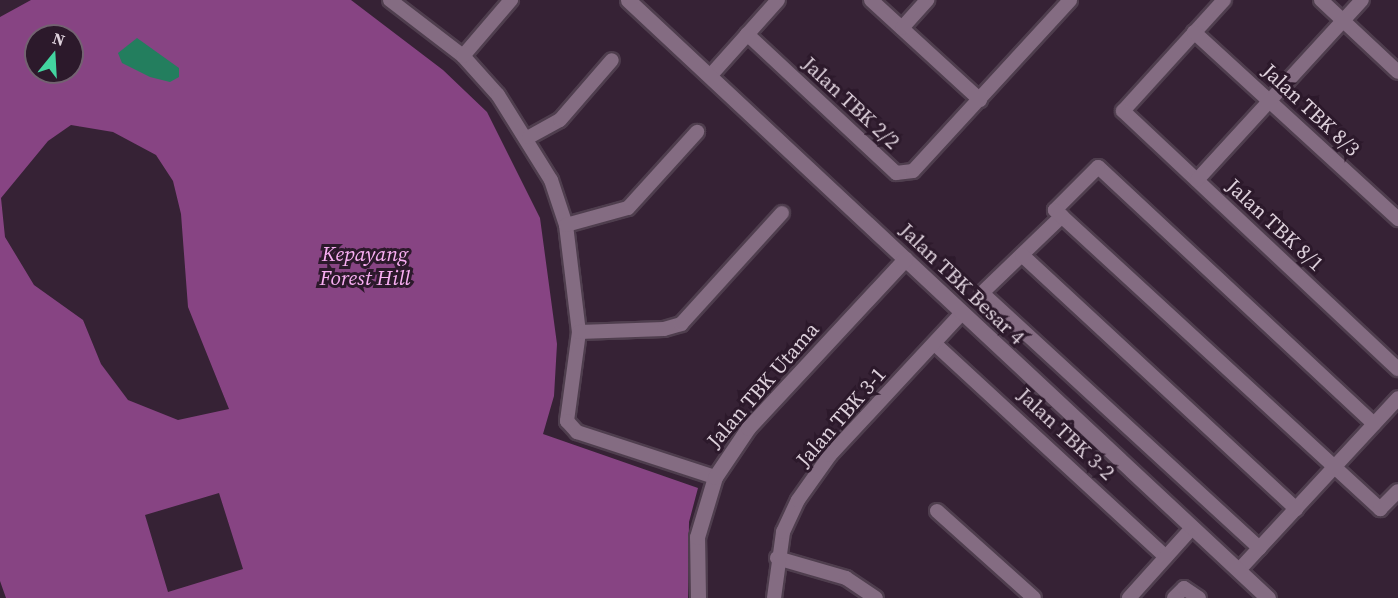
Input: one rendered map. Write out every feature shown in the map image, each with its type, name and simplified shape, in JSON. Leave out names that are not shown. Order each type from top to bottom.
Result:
[{"type":"street","points":[[390,0],[463,56],[530,137],[566,225],[579,332],[567,422],[577,432],[715,477]]},
{"type":"street","points":[[463,56],[511,0]]},
{"type":"street","name":"Jalan TBK Besar 4","points":[[628,0],[1268,598]]},
{"type":"street","points":[[710,76],[778,0]]},
{"type":"street","points":[[871,0],[980,100]]},
{"type":"street","points":[[902,28],[927,0]]},
{"type":"street","name":"Jalan TBK 2/2","points":[[747,34],[896,173],[913,171],[1070,0]]},
{"type":"street","points":[[1194,32],[1224,0]]},
{"type":"street","points":[[1321,0],[1398,72]]},
{"type":"street","points":[[1197,180],[1362,0]]},
{"type":"street","name":"Jalan TBK 8/3","points":[[1194,32],[1398,219]]},
{"type":"street","name":"Jalan TBK 8/1","points":[[1194,32],[1123,111],[1398,369]]},
{"type":"street","points":[[530,137],[560,120],[612,60]]},
{"type":"street","points":[[566,225],[628,208],[697,132]]},
{"type":"street","points":[[1374,424],[1098,167],[1055,210],[1336,466],[1380,509],[1398,491]]},
{"type":"street","points":[[579,332],[664,330],[681,324],[782,213]]},
{"type":"street","points":[[1062,216],[982,294],[1259,548]]},
{"type":"street","points":[[1022,255],[1296,509]]},
{"type":"street","name":"Jalan TBK Utama","points":[[698,598],[698,532],[715,477],[748,428],[905,258]]},
{"type":"street","name":"Jalan TBK 3-1","points":[[774,598],[777,558],[798,500],[830,455],[962,314]]},
{"type":"street","name":"Jalan TBK 3-2","points":[[935,344],[1166,557]]},
{"type":"street","points":[[1239,570],[1398,398]]},
{"type":"street","points":[[937,511],[1034,598]]},
{"type":"street","points":[[1129,598],[1192,528]]},
{"type":"street","points":[[777,558],[846,578],[876,598]]},
{"type":"street","points":[[1174,598],[1184,588],[1199,598]]},
{"type":"green space","name":"Kepayang Forest Hill","points":[[31,0],[351,0],[443,70],[487,112],[540,218],[557,344],[554,396],[543,434],[698,488],[689,522],[688,598],[6,598],[0,581],[0,17]],"holes":[[[71,125],[113,132],[156,155],[173,181],[181,214],[188,307],[229,409],[178,420],[128,400],[101,364],[83,320],[34,285],[5,237],[1,198],[48,141]],[[219,493],[243,569],[168,592],[145,515]]]},
{"type":"shaded area","points":[[137,38],[179,68],[179,77],[170,82],[150,77],[122,63],[118,53]]}]
